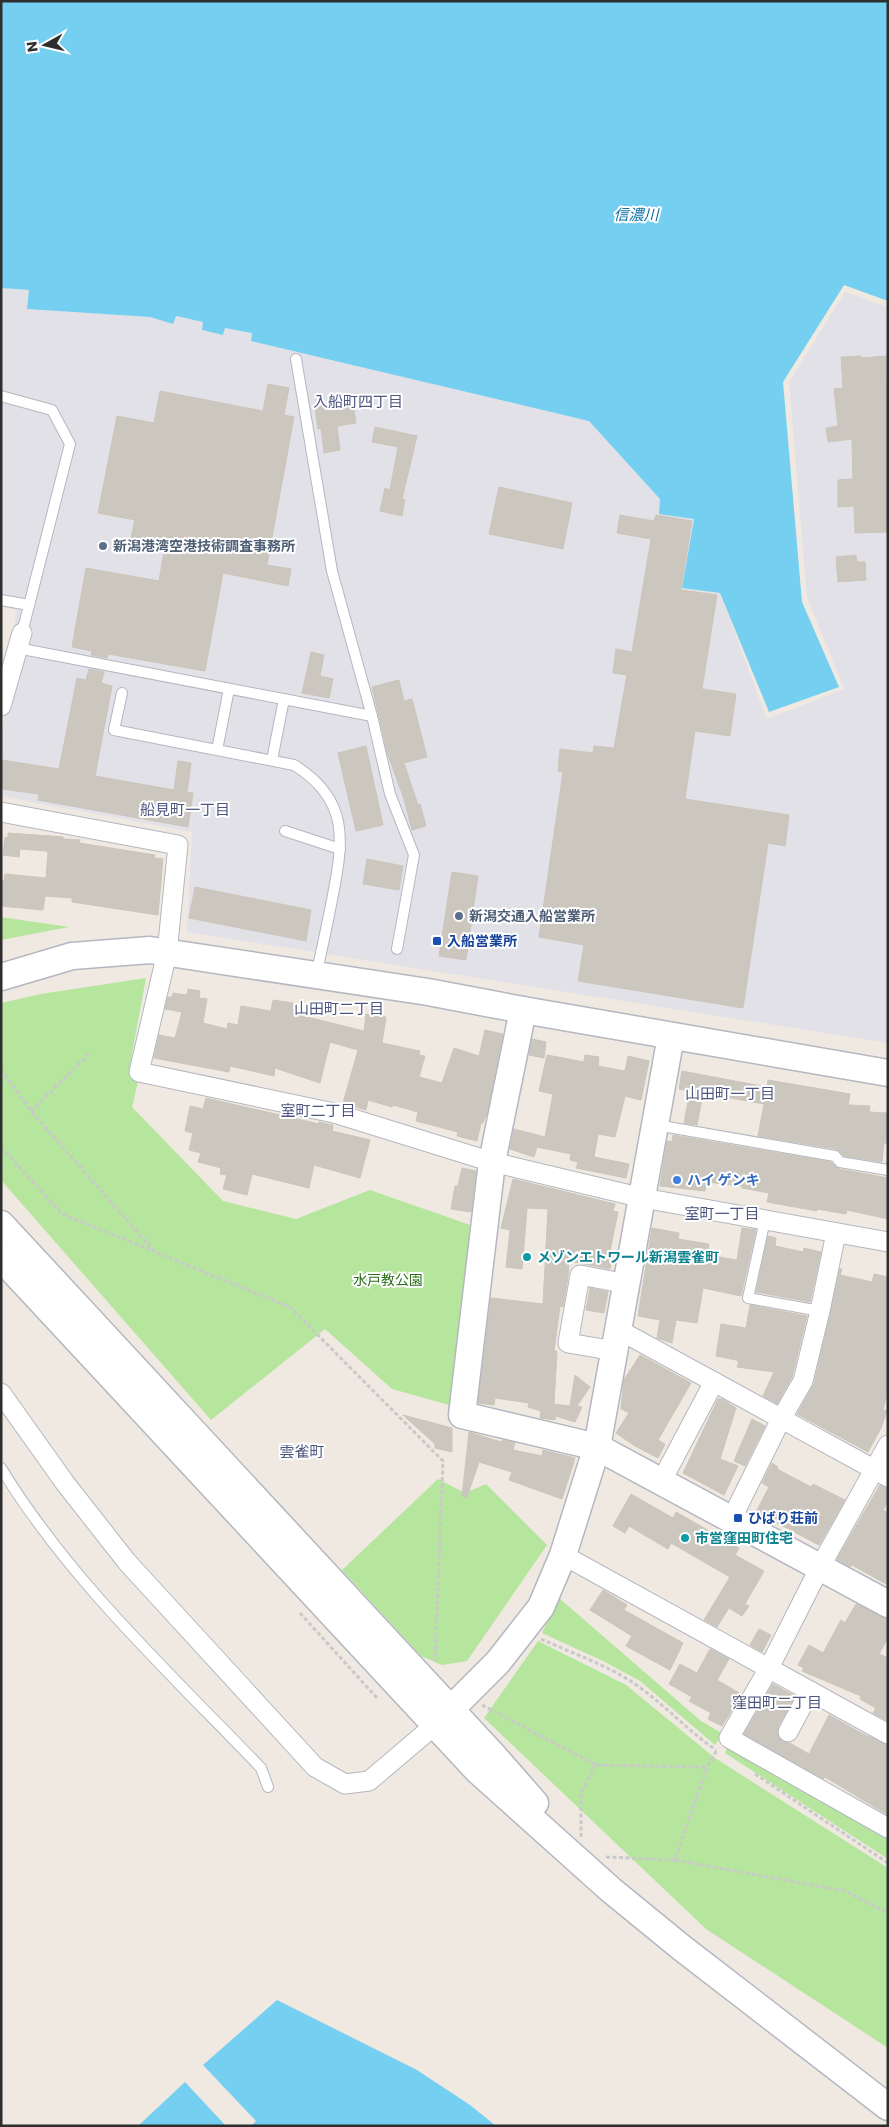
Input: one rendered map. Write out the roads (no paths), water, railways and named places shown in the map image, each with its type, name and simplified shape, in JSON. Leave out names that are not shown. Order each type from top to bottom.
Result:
[{"type":"street","points":[[1,706],[20,640]]},
{"type":"street","points":[[1,812],[178,845],[167,953],[139,1072],[334,1113],[492,1162],[644,1198],[888,1242]]},
{"type":"street","points":[[1,977],[72,956],[150,950],[428,992],[888,1073]]},
{"type":"street","points":[[523,1010],[492,1162],[462,1415],[597,1447],[888,1604]]},
{"type":"street","points":[[1,1393],[65,1483],[127,1562],[315,1767],[345,1784],[369,1781],[451,1710],[498,1662],[540,1607],[562,1555],[597,1447],[644,1198],[671,1036]]},
{"type":"street","points":[[1,1224],[451,1710],[611,1890]]},
{"type":"street","points":[[731,1520],[781,1419],[803,1381],[820,1312],[836,1233]]},
{"type":"street","points":[[1,1258],[451,1710],[477,1770],[611,1890],[682,1948],[888,2107]]},
{"type":"street","points":[[627,1284],[580,1276],[568,1342],[617,1341],[714,1382],[881,1473]]},
{"type":"street","points":[[661,1482],[714,1382]]},
{"type":"street","points":[[888,1445],[881,1473],[820,1567],[769,1668],[729,1738],[888,1828]]},
{"type":"street","points":[[562,1555],[888,1734]]},
{"type":"street","points":[[788,1732],[810,1691]]},
{"type":"lane","points":[[296,359],[332,571],[372,716],[390,794],[414,856],[397,949]]},
{"type":"lane","points":[[1,396],[52,410],[70,444],[20,640],[229,689],[372,716]]},
{"type":"lane","points":[[1,600],[29,605]]},
{"type":"lane","points":[[217,750],[229,689]]},
{"type":"lane","points":[[122,693],[114,730],[272,760],[294,766],[306,773],[326,793],[339,823],[340,849],[316,976]]},
{"type":"lane","points":[[272,760],[284,700]]},
{"type":"lane","points":[[285,831],[340,849]]},
{"type":"lane","points":[[656,1125],[835,1156],[840,1162],[888,1170]]},
{"type":"lane","points":[[765,1220],[748,1298],[820,1312]]},
{"type":"lane","points":[[1,1468],[22,1501],[84,1583],[261,1768],[268,1788]]},
{"type":"water","name":"信濃川","points":[[1,1],[888,1],[888,301],[844,285],[783,382],[802,602],[839,687],[769,712],[720,593],[682,588],[694,519],[659,514],[660,499],[589,421],[251,341],[252,333],[225,328],[223,335],[202,330],[203,322],[176,316],[173,324],[150,317],[27,309],[29,290],[1,288]]},
{"type":"water","points":[[277,2000],[417,2070],[470,2105],[496,2126],[251,2126],[256,2121],[203,2065]]},
{"type":"water","points":[[185,2082],[226,2126],[138,2126]]},
{"type":"place","name":"新潟港湾空港技術調査事務所","points":[[103,546]]},
{"type":"place","name":"新潟交通入船営業所","points":[[459,916]]},
{"type":"place","name":"入船営業所","points":[[437,941]]},
{"type":"place","name":"ハイ ゲンキ","points":[[677,1180]]},
{"type":"place","name":"メゾンエトワール新潟雲雀町","points":[[527,1257]]},
{"type":"place","name":"ひばり荘前","points":[[738,1518]]},
{"type":"place","name":"市営窪田町住宅","points":[[685,1538]]},
{"type":"district","name":"入船町四丁目","points":[[358,401]]},
{"type":"district","name":"船見町一丁目","points":[[185,809]]},
{"type":"district","name":"山田町二丁目","points":[[339,1008]]},
{"type":"district","name":"山田町一丁目","points":[[730,1093]]},
{"type":"district","name":"室町二丁目","points":[[318,1110]]},
{"type":"district","name":"室町一丁目","points":[[722,1213]]},
{"type":"district","name":"雲雀町","points":[[302,1451]]},
{"type":"district","name":"窪田町二丁目","points":[[777,1702]]},
{"type":"park label","name":"水戸教公園","points":[[388,1280]]}]
